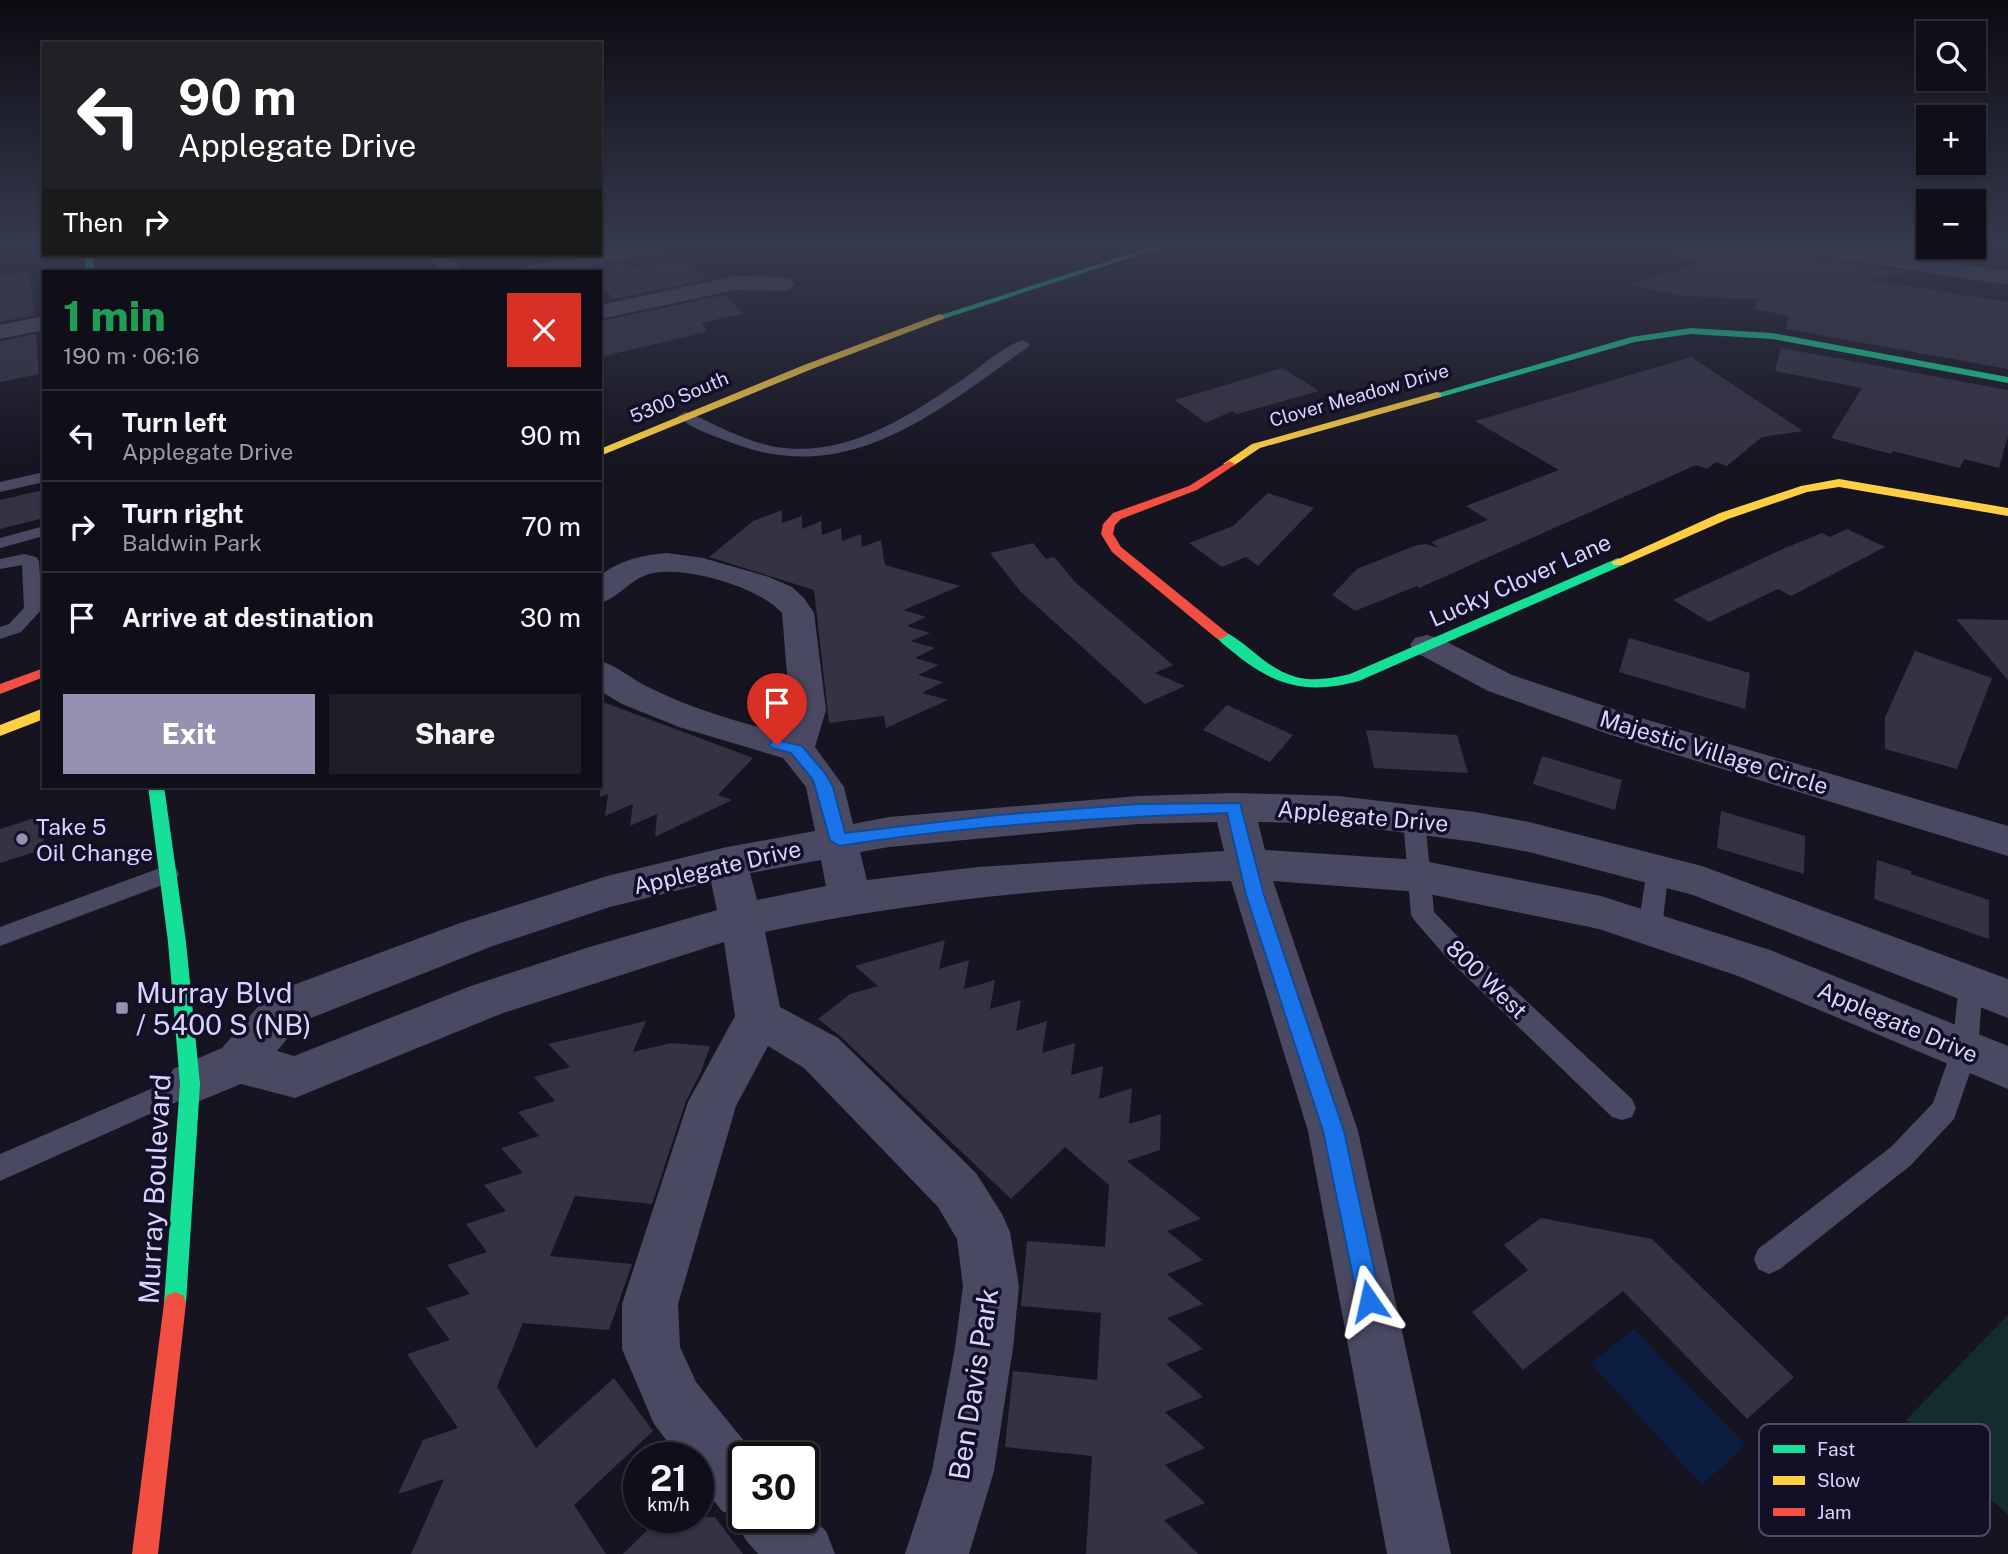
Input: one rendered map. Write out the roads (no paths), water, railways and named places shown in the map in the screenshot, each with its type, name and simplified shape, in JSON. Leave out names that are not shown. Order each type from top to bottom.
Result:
[{"type":"street","name":"5300 South","points":[[602,452],[877,339],[937,319]]},
{"type":"street","points":[[0,332],[42,323]]},
{"type":"street","name":"Clover Meadow Drive","points":[[1109,524],[1125,512],[1194,488],[1256,446],[1634,339],[1669,332],[1711,329],[1772,335],[2008,380]]},
{"type":"street","name":"Lucky Clover Lane","points":[[1109,524],[1107,534],[1116,549],[1256,665],[1276,676],[1300,683],[1330,685],[1354,678],[1724,516],[1805,489],[1839,483],[1867,486],[2008,512]]},
{"type":"street","points":[[602,591],[623,574],[645,565],[668,562],[696,564],[772,589],[790,599],[798,613],[808,710],[796,749]]},
{"type":"street","name":"Majestic Village Circle","points":[[1427,645],[1500,683],[1621,725],[2008,841]]},
{"type":"street","points":[[0,689],[42,672]]},
{"type":"street","points":[[602,673],[638,696],[740,736],[796,749],[825,787],[850,898]]},
{"type":"street","points":[[0,730],[42,714]]},
{"type":"street","name":"Murray Boulevard","points":[[145,1554],[178,1277],[190,1084],[156,788]]},
{"type":"street","points":[[1234,807],[1255,895],[1333,1131],[1419,1554]]},
{"type":"street","name":"Applegate Drive","points":[[190,1084],[239,1063],[285,1008],[542,912],[607,892],[727,862],[889,832],[1138,810],[1234,807],[1338,810],[1529,837],[1658,869],[1808,921],[1990,992]]},
{"type":"street","points":[[727,862],[759,1018],[713,1102],[650,1304],[651,1349],[675,1403],[728,1469]]},
{"type":"street","name":"Applegate Drive","points":[[239,1063],[295,1077],[487,999],[666,941],[741,920],[850,898],[978,883],[1180,867],[1248,865],[1419,876],[1555,902],[1650,928],[1791,977],[2008,1068]]},
{"type":"street","name":"Ben Davis Park","points":[[759,1018],[821,1053],[957,1190],[983,1232],[991,1286],[984,1348],[963,1471],[937,1554]]},
{"type":"street","points":[[783,1533],[803,1554]]},
{"type":"lane","points":[[685,416],[742,442],[786,453],[816,454],[840,449],[870,439],[897,425],[1023,344]]},
{"type":"lane","points":[[0,486],[42,477]]},
{"type":"lane","points":[[0,543],[42,532]]},
{"type":"lane","points":[[0,564],[24,559],[32,565],[33,609],[8,630]]},
{"type":"lane","name":"800 West","points":[[1414,819],[1423,915],[1456,951],[1622,1108]]},
{"type":"lane","points":[[1650,928],[1658,869]]},
{"type":"lane","points":[[0,937],[168,874]]},
{"type":"lane","points":[[1769,1259],[1901,1156],[1944,1110],[1965,1049],[1990,992]]},
{"type":"lane","points":[[0,1168],[190,1084]]},
{"type":"water","points":[[1634,1329],[1745,1445],[1702,1485],[1591,1363]]},
{"type":"place","name":"Take 5 Oil Change","points":[[22,839]]},
{"type":"place","name":"Murray Blvd / 5400 S (NB)","points":[[122,1008]]}]
